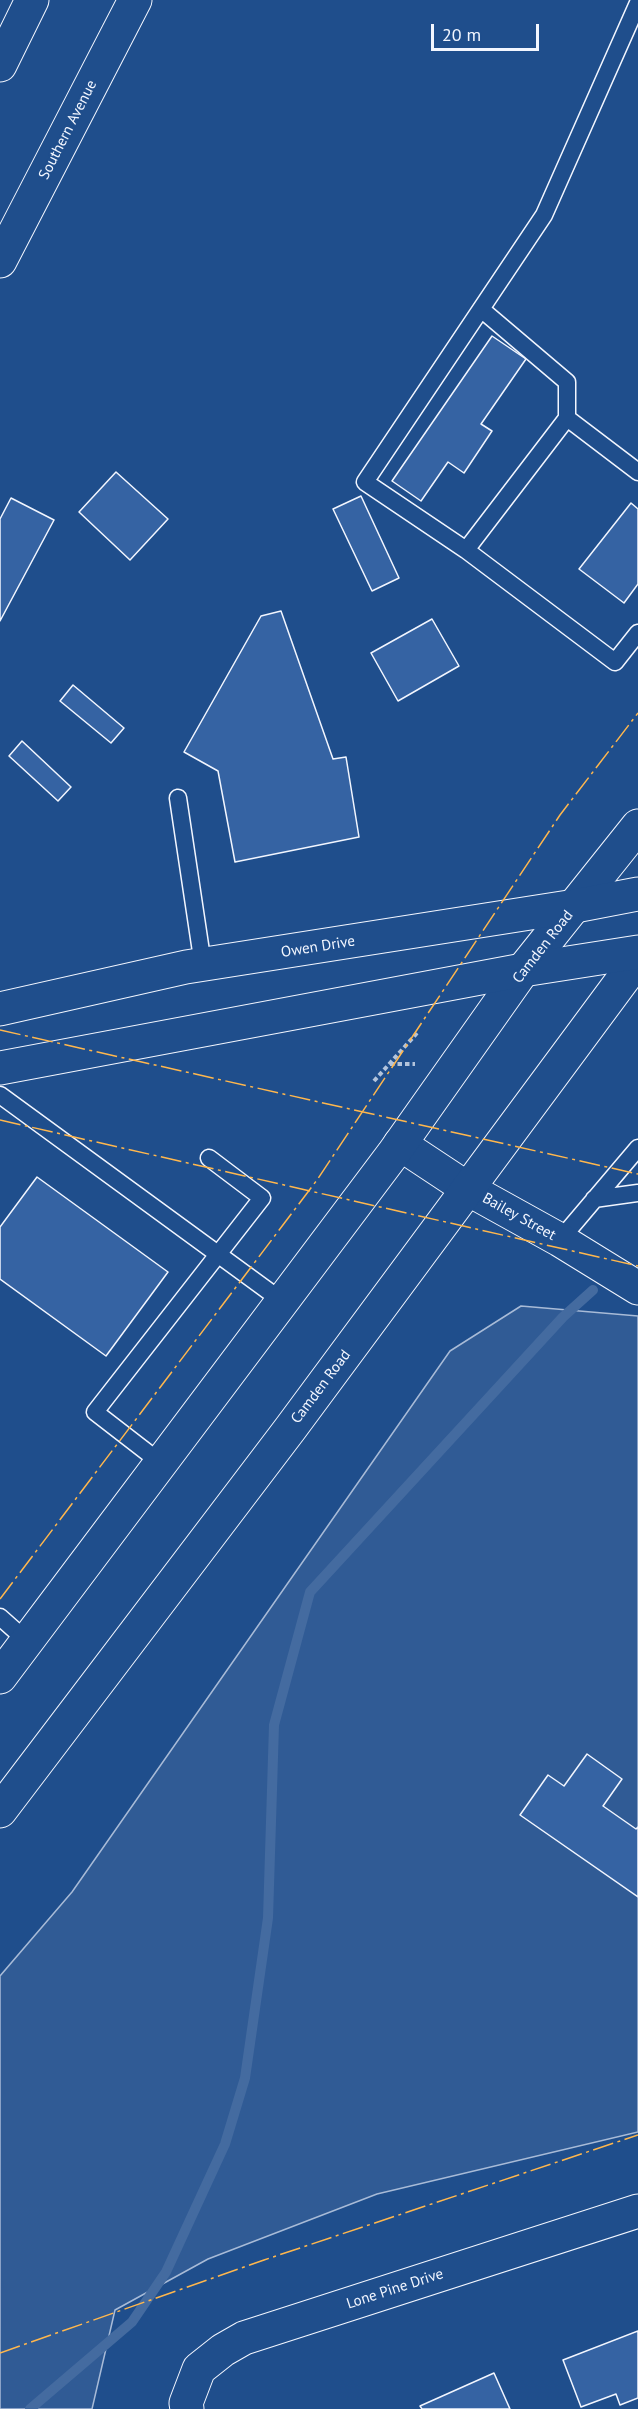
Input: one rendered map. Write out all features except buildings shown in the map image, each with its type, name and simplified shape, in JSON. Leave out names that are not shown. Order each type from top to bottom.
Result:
[{"type":"main road","name":"Southern Avenue","points":[[0,261],[135,0]]},
{"type":"main road","points":[[0,65],[22,4]]},
{"type":"main road","name":"Camden Road","points":[[0,1677],[400,1144],[523,970],[638,826]]},
{"type":"main road","name":"Owen Drive","points":[[0,1009],[203,964],[575,906],[638,894]]},
{"type":"main road","points":[[0,1068],[523,970],[638,952]]},
{"type":"main road","name":"Camden Road","points":[[0,1811],[290,1429],[638,959]]},
{"type":"main road","name":"Bailey Street","points":[[400,1144],[468,1189],[560,1240],[638,1288]]},
{"type":"main road","name":"Lone Pine Drive","points":[[187,2409],[186,2403],[199,2369],[223,2350],[244,2338],[638,2211]]},
{"type":"lane","points":[[638,3],[544,215],[365,482],[466,550],[615,662],[638,633]]},
{"type":"lane","points":[[466,550],[567,418],[567,381],[481,309]]},
{"type":"lane","points":[[567,418],[638,472]]},
{"type":"lane","points":[[178,798],[203,964]]},
{"type":"lane","points":[[0,1095],[282,1301]]},
{"type":"lane","points":[[560,1240],[638,1148]]},
{"type":"lane","points":[[161,1463],[95,1412],[262,1198],[210,1158]]},
{"type":"lane","points":[[594,1199],[638,1192]]},
{"type":"lane","points":[[0,1617],[27,1641]]},
{"type":"path","points":[[375,1082],[417,1033]]},
{"type":"path","points":[[390,1064],[415,1064]]},
{"type":"shaded area","points":[[521,1306],[638,1316],[638,2132],[377,2194],[208,2259],[115,2310],[92,2409],[0,2409],[0,1976],[72,1892],[450,1351]]},
{"type":"waterway","points":[[30,2409],[132,2322],[166,2272],[225,2144],[245,2078],[268,1918],[274,1725],[310,1592],[563,1317],[593,1290]]},
{"type":"power","points":[[0,1599],[317,1180],[560,815],[638,713]]},
{"type":"power","points":[[0,1030],[638,1174]]},
{"type":"power","points":[[0,1120],[638,1266]]},
{"type":"power","points":[[0,2353],[264,2260],[638,2135]]}]
